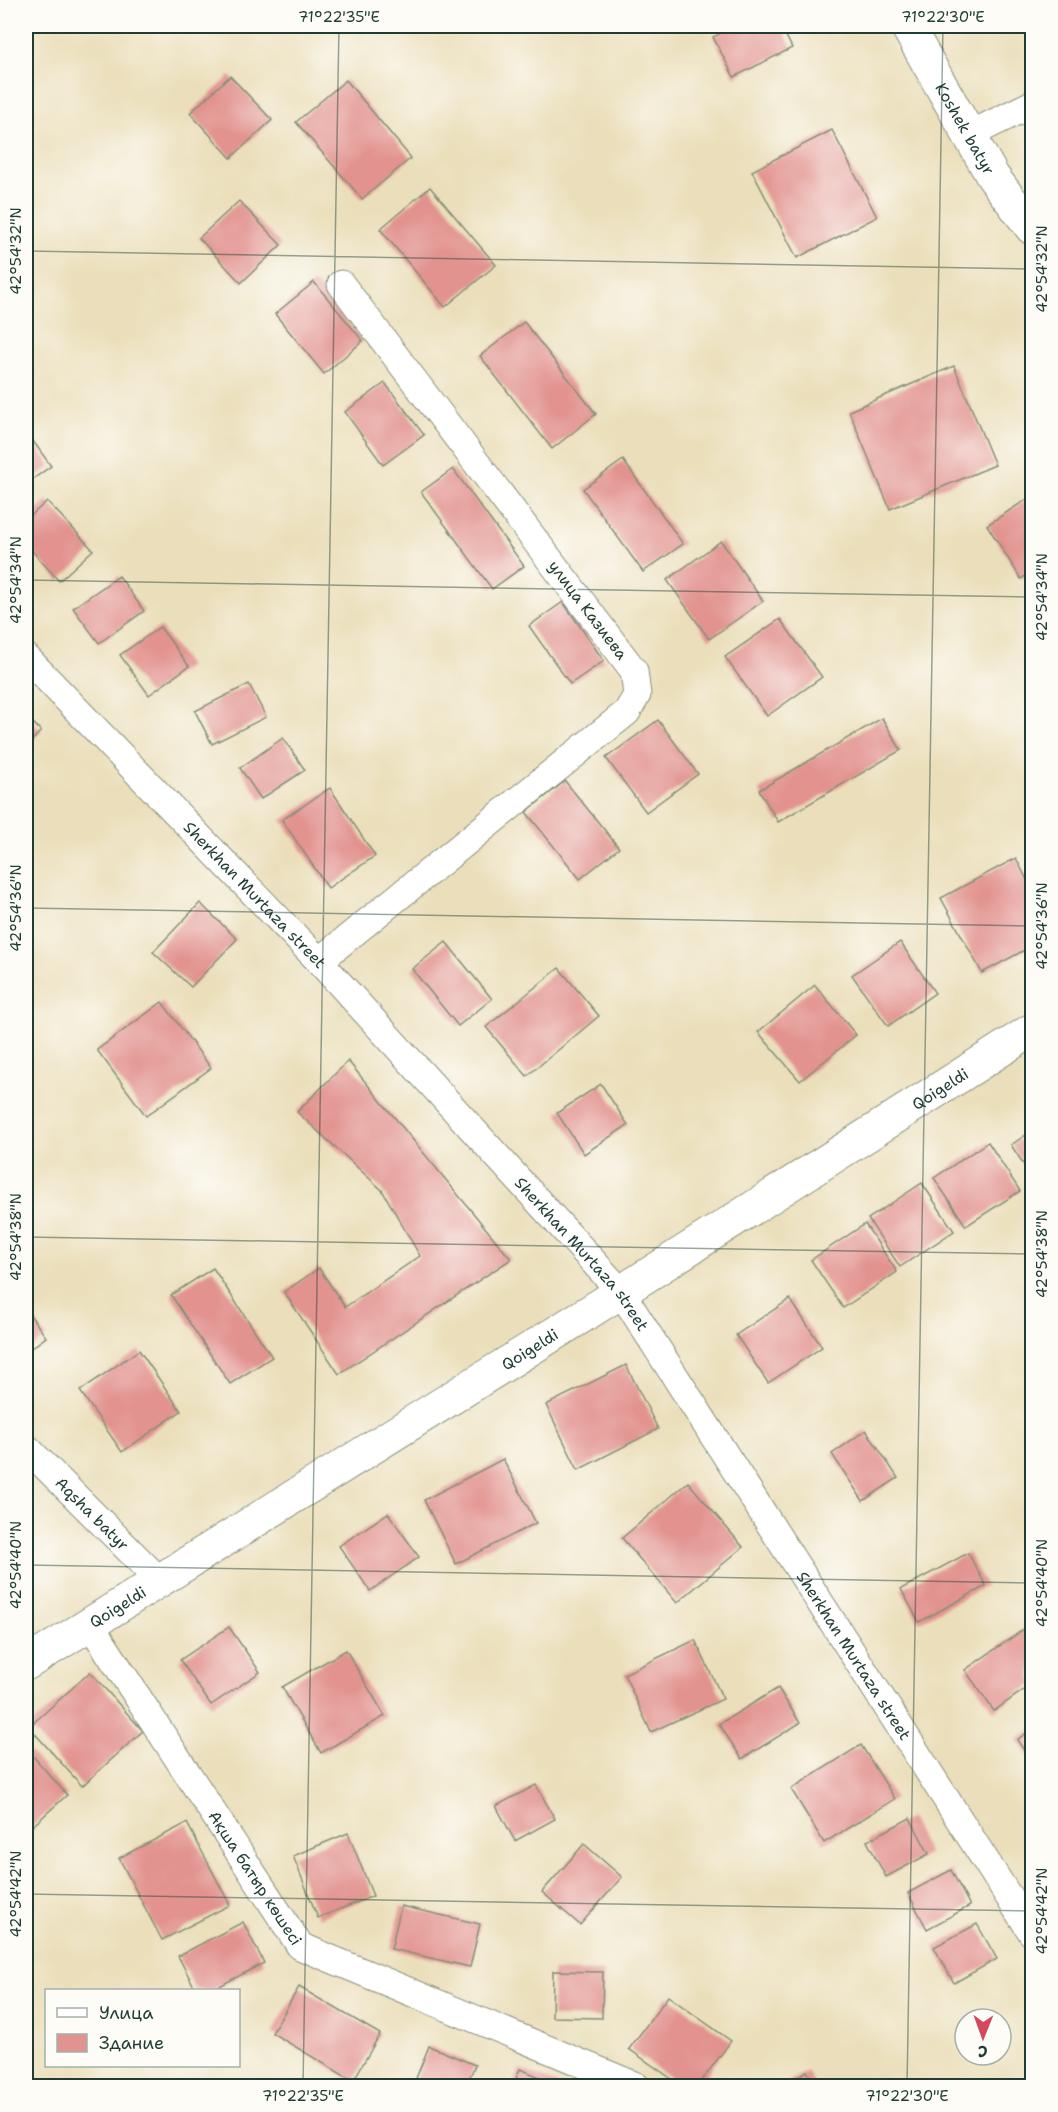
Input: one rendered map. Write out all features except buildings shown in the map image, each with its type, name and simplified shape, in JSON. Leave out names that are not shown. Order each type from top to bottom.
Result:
[{"type":"street","name":"Koshek batyr","points":[[907,26],[993,177],[1032,228]]},
{"type":"street","points":[[969,135],[1032,105]]},
{"type":"street","name":"улица Казиева","points":[[319,961],[627,712],[637,695],[634,671],[341,284]]},
{"type":"street","name":"Sherkhan Murtaza street","points":[[26,657],[319,961],[621,1292],[1032,1934]]},
{"type":"street","name":"Qoigeldi","points":[[26,1664],[621,1292],[1032,1030]]},
{"type":"street","name":"Aqsha batyr","points":[[26,1447],[159,1580]]},
{"type":"street","name":"Ақша батыр көшесі","points":[[90,1624],[300,1946],[636,2086]]}]
